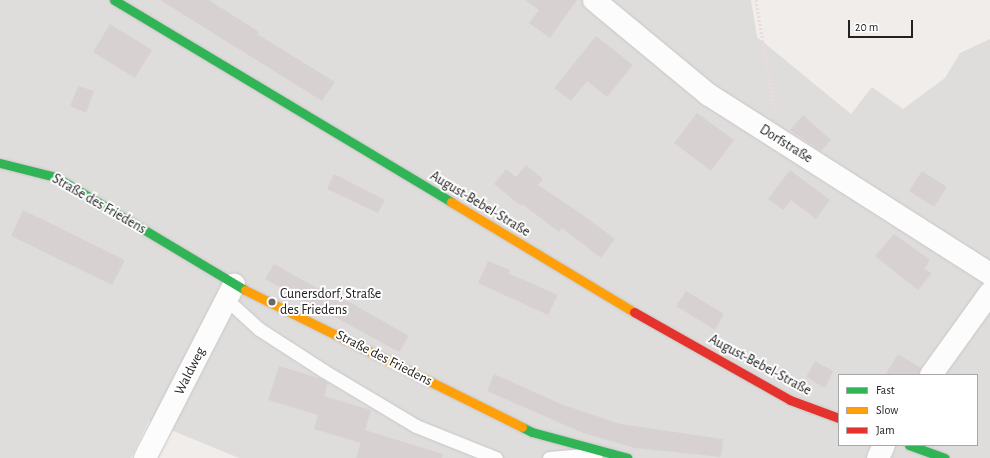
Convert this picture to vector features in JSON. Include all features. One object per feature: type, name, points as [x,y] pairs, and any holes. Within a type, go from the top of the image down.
[{"type":"main road","name":"August-Bebel-Straße","points":[[114,0],[675,336],[790,400],[838,418]]},
{"type":"main road","name":"Straße des Friedens","points":[[0,163],[56,177],[230,292],[532,432],[628,458]]},
{"type":"main road","points":[[912,446],[945,458]]},
{"type":"street","name":"Dorfstraße","points":[[594,0],[709,95],[990,274]]},
{"type":"street","name":"Waldweg","points":[[145,458],[230,292]]},
{"type":"street","points":[[932,374],[990,293]]},
{"type":"street","points":[[878,458],[884,446]]},
{"type":"lane","points":[[230,292],[259,329],[324,370],[416,426],[496,458]]},
{"type":"lane","points":[[549,458],[609,453]]},
{"type":"path","points":[[756,0],[780,140]]},
{"type":"shaded area","points":[[0,0],[751,0],[757,37],[851,114],[872,87],[903,109],[945,78],[960,53],[990,39],[990,458],[239,458],[149,421],[131,458],[0,458]]},
{"type":"building","points":[[160,0],[209,0],[259,32],[257,34],[335,82],[322,101]]},
{"type":"building","points":[[525,0],[577,0],[550,38],[529,23],[539,10]]},
{"type":"building","points":[[110,24],[152,50],[135,78],[93,52]]},
{"type":"building","points":[[596,36],[633,65],[607,97],[587,81],[571,101],[554,88]]},
{"type":"building","points":[[78,86],[94,91],[86,113],[70,106]]},
{"type":"building","points":[[697,113],[734,140],[711,171],[674,143]]},
{"type":"building","points":[[803,115],[831,140],[821,151],[790,130]]},
{"type":"building","points":[[526,165],[543,179],[538,185],[615,239],[601,258],[562,228],[559,232],[522,204],[521,206],[494,184],[506,169],[516,177]]},
{"type":"building","points":[[790,170],[830,200],[816,219],[791,200],[783,210],[768,199]]},
{"type":"building","points":[[922,171],[947,187],[934,207],[909,191]]},
{"type":"building","points":[[334,174],[385,200],[378,213],[327,189]]},
{"type":"building","points":[[23,210],[125,260],[112,285],[11,236]]},
{"type":"building","points":[[894,234],[930,260],[924,269],[932,273],[918,290],[875,256]]},
{"type":"building","points":[[488,261],[510,270],[508,273],[558,295],[548,315],[478,283]]},
{"type":"building","points":[[274,264],[328,294],[330,291],[409,336],[399,352],[265,279]]},
{"type":"building","points":[[686,291],[724,314],[715,330],[676,306]]},
{"type":"building","points":[[898,354],[921,368],[919,374],[886,374]]},
{"type":"building","points":[[815,361],[833,371],[825,388],[806,377]]},
{"type":"building","points":[[279,366],[322,379],[328,383],[324,396],[371,410],[365,430],[443,454],[442,458],[356,458],[361,443],[314,429],[318,415],[268,400]]},
{"type":"building","points":[[494,374],[561,404],[620,424],[723,439],[721,457],[635,448],[583,433],[487,391]]},
{"type":"traffic: fast","points":[[114,0],[451,202]]},
{"type":"traffic: fast","points":[[0,163],[56,177],[245,290]]},
{"type":"traffic: fast","points":[[522,427],[532,432],[628,458]]},
{"type":"traffic: fast","points":[[912,446],[945,458]]},
{"type":"traffic: slow","points":[[451,202],[634,312]]},
{"type":"traffic: slow","points":[[245,290],[522,427]]},
{"type":"traffic: jam","points":[[634,312],[790,400],[838,418]]},
{"type":"place","name":"Cunersdorf, Straße des Friedens","points":[[272,302]]}]
